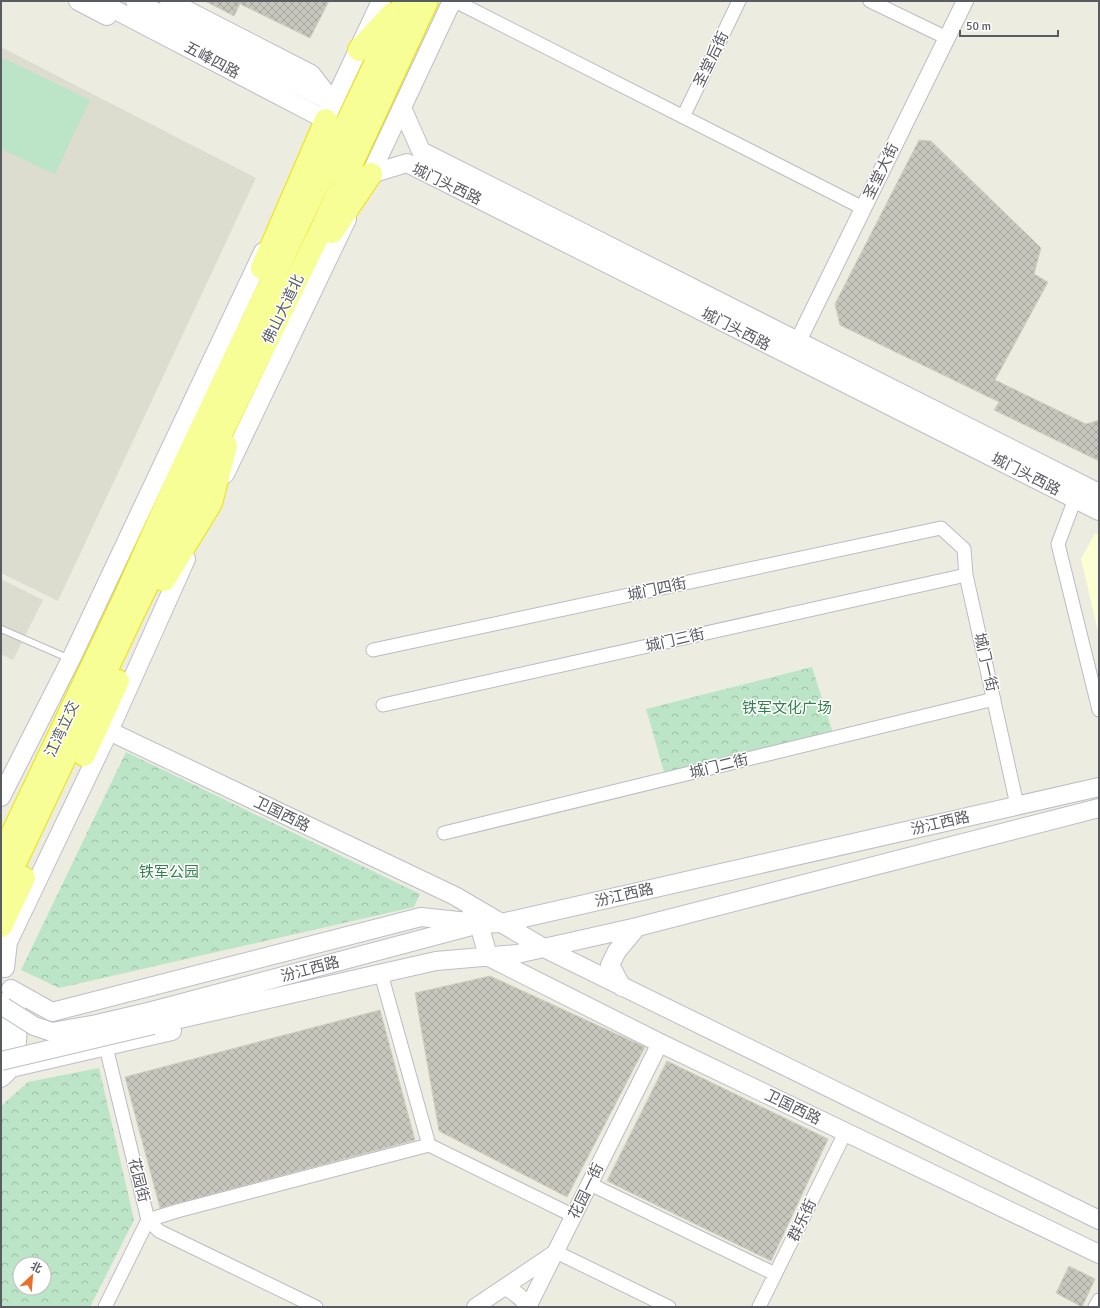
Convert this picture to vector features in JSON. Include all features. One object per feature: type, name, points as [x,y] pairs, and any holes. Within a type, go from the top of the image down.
[{"type":"highway","points":[[359,50],[404,1]]},
{"type":"highway","name":"佛山大道北","points":[[128,608],[191,451],[404,1]]},
{"type":"highway","name":"佛山大道北","points":[[128,608],[239,399],[356,156],[427,1]]},
{"type":"highway","points":[[1,825],[63,699],[256,282],[329,111]]},
{"type":"highway","points":[[289,296],[371,174]]},
{"type":"highway","points":[[4,932],[106,722],[163,583],[211,504],[239,399]]},
{"type":"highway","points":[[1,893],[128,608]]},
{"type":"highway","name":"江湾立交","points":[[1,857],[128,608]]},
{"type":"main road","points":[[78,1],[137,32],[168,38]]},
{"type":"main road","name":"五峰四路","points":[[98,1],[168,38],[329,111]]},
{"type":"main road","name":"五峰四路","points":[[134,1],[329,111]]},
{"type":"main road","points":[[169,1],[311,74],[329,111]]},
{"type":"main road","points":[[1,797],[71,660],[382,1]]},
{"type":"main road","points":[[211,504],[453,1]]},
{"type":"main road","name":"城门头西路","points":[[402,108],[421,151],[1099,493]]},
{"type":"main road","name":"城门头西路","points":[[371,174],[407,164],[1099,511]]},
{"type":"main road","name":"卫国西路","points":[[106,722],[455,896],[501,923]]},
{"type":"main road","name":"汾江西路","points":[[153,1018],[241,987],[479,924],[501,923],[1099,787]]},
{"type":"main road","name":"汾江西路","points":[[153,1018],[388,976],[436,961],[517,954],[637,927],[1099,808]]},
{"type":"main road","points":[[455,896],[479,924],[488,956]]},
{"type":"main road","points":[[6,1000],[52,1012],[421,917],[479,924]]},
{"type":"main road","points":[[501,923],[544,948],[622,987],[1099,1220]]},
{"type":"main road","points":[[622,987],[610,965],[617,951],[637,927]]},
{"type":"main road","points":[[4,932],[8,942],[3,967],[6,1000],[4,1065]]},
{"type":"main road","name":"卫国西路","points":[[488,956],[660,1043],[1099,1254]]},
{"type":"main road","points":[[261,959],[290,974]]},
{"type":"main road","points":[[241,987],[261,959]]},
{"type":"main road","points":[[4,1065],[106,1047],[388,976],[438,973],[473,966],[512,968]]},
{"type":"main road","points":[[6,1000],[34,1026],[52,1032],[97,1024],[153,1018]]},
{"type":"main road","points":[[4,1065],[153,1018]]},
{"type":"street","points":[[453,1],[863,208]]},
{"type":"street","name":"圣堂后街","points":[[683,116],[739,1]]},
{"type":"street","points":[[870,1],[947,38]]},
{"type":"street","name":"圣堂大街","points":[[798,341],[965,1]]},
{"type":"street","points":[[1075,499],[1058,544],[1099,710]]},
{"type":"street","name":"城门一街","points":[[941,528],[964,549],[966,575],[1017,805]]},
{"type":"street","name":"城门四街","points":[[373,650],[941,528]]},
{"type":"street","name":"城门三街","points":[[383,705],[966,575]]},
{"type":"street","name":"城门二街","points":[[444,832],[994,699]]},
{"type":"street","points":[[388,976],[429,1145]]},
{"type":"street","name":"花园一街","points":[[475,1307],[556,1252],[660,1043]]},
{"type":"street","name":"花园街","points":[[105,1307],[148,1220],[106,1047]]},
{"type":"street","name":"群乐街","points":[[759,1307],[845,1133]]},
{"type":"street","points":[[316,1307],[159,1231],[148,1220],[177,1211],[429,1145],[574,1216]]},
{"type":"street","points":[[590,1184],[775,1274]]},
{"type":"street","points":[[528,1307],[556,1252],[669,1307]]},
{"type":"street","points":[[505,1287],[524,1299],[528,1307]]},
{"type":"street","points":[[1095,1307],[1099,1300]]},
{"type":"lane","points":[[1,629],[71,660]]},
{"type":"shaded area","points":[[1,47],[256,178],[58,601],[1,573]]},
{"type":"shaded area","points":[[1095,533],[1099,535],[1099,636],[1081,559]]},
{"type":"shaded area","points":[[1,579],[43,600],[13,660],[1,654]]},
{"type":"green space","points":[[1,57],[90,100],[55,174],[1,149]]},
{"type":"green space","name":"铁军文化广场","points":[[812,667],[833,733],[664,772],[646,709]]},
{"type":"green space","name":"铁军公园","points":[[126,752],[420,894],[414,907],[59,988],[21,970]]},
{"type":"green space","points":[[99,1068],[134,1220],[90,1307],[1,1307],[1,1106],[28,1082]]},
{"type":"building","points":[[205,1],[329,1],[310,38],[240,4],[234,16]]},
{"type":"building","points":[[919,140],[931,141],[1041,248],[1034,274],[1048,282],[995,380],[1086,424],[1099,420],[1099,461],[994,410],[999,402],[840,325],[835,304]]},
{"type":"building","points":[[490,976],[645,1047],[567,1197],[439,1131],[415,993]]},
{"type":"building","points":[[380,1010],[415,1140],[160,1208],[125,1077]]},
{"type":"building","points":[[667,1061],[828,1139],[771,1261],[607,1181]]},
{"type":"building","points":[[1069,1266],[1095,1279],[1082,1307],[1056,1293]]}]
